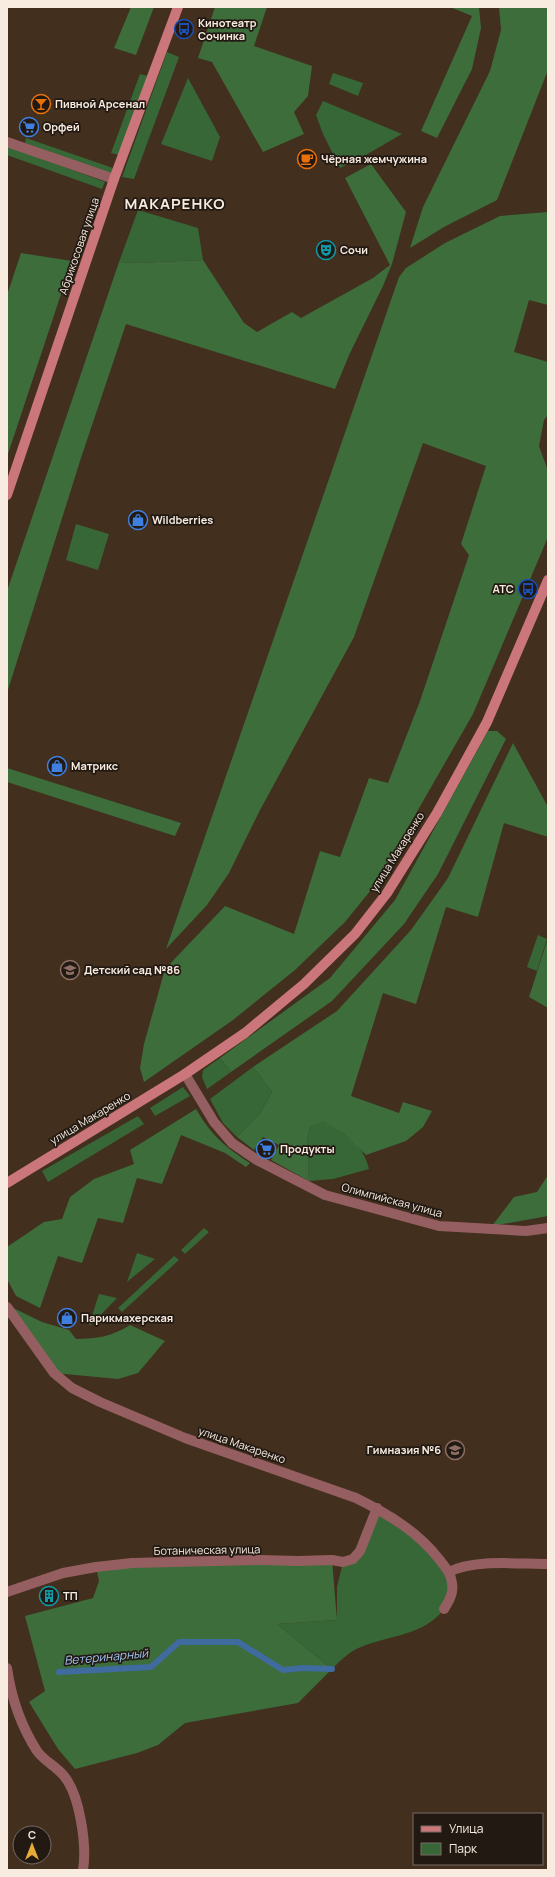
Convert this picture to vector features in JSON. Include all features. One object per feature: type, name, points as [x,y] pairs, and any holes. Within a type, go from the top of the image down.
[{"type":"street","name":"Абрикосовая улица","points":[[7,496],[114,179],[178,7]]},
{"type":"street","points":[[7,142],[114,179]]},
{"type":"street","name":"улица Макаренко","points":[[7,1183],[185,1074],[245,1034],[304,984],[355,934],[387,893],[437,813],[487,722],[548,580]]},
{"type":"street","name":"Олимпийская улица","points":[[185,1074],[214,1122],[232,1142],[257,1160],[325,1195],[439,1226],[526,1231],[548,1228]]},
{"type":"street","name":"улица Макаренко","points":[[7,1307],[54,1373],[72,1388],[100,1402],[185,1438],[356,1498],[377,1508],[407,1527],[449,1572]]},
{"type":"street","name":"Ботаническая улица","points":[[7,1592],[63,1573],[96,1567],[132,1564],[259,1560],[298,1562],[332,1560],[343,1562],[353,1559],[360,1551],[377,1508]]},
{"type":"street","points":[[444,1609],[451,1598],[453,1584],[449,1572],[456,1568],[477,1564],[548,1564]]},
{"type":"street","points":[[7,1668],[14,1702],[37,1751],[48,1763],[63,1775],[74,1793],[83,1838],[83,1870]]},
{"type":"green space","points":[[131,7],[154,7],[136,55],[114,48]]},
{"type":"green space","points":[[215,7],[267,7],[254,46],[312,66],[308,96],[294,112],[304,134],[263,152],[212,62],[198,58]]},
{"type":"green space","points":[[450,7],[479,7],[481,28],[472,69],[437,138],[421,131],[472,16]]},
{"type":"green space","points":[[499,7],[546,7],[548,12],[548,70],[497,200],[444,227],[410,248],[423,207],[490,71],[501,30]]},
{"type":"green space","points":[[167,52],[179,57],[134,179],[122,177]]},
{"type":"green space","points":[[333,73],[363,83],[358,96],[329,84]]},
{"type":"green space","points":[[140,74],[148,76],[119,155],[111,153]]},
{"type":"green space","points":[[188,78],[220,137],[212,161],[161,144]]},
{"type":"green space","points":[[323,101],[402,134],[340,168],[323,134],[316,115]]},
{"type":"green space","points":[[26,138],[113,168],[111,174],[25,143]]},
{"type":"green space","points":[[7,146],[105,182],[102,189],[7,155]]},
{"type":"green space","points":[[371,164],[406,212],[392,264],[383,286],[350,353],[335,389],[126,324],[81,458],[7,693],[7,591],[119,262],[137,263],[203,260],[244,323],[257,332],[292,312],[301,318],[373,278],[390,265],[345,178]]},
{"type":"green space","points":[[138,210],[198,228],[203,260],[137,263],[119,262]]},
{"type":"green space","points":[[548,212],[548,305],[529,300],[514,352],[548,362],[548,415],[544,420],[539,446],[548,471],[548,537],[473,714],[375,885],[345,922],[295,970],[233,1020],[144,1082],[140,1068],[144,1044],[165,969],[225,906],[294,934],[320,851],[340,857],[369,778],[388,783],[420,701],[469,555],[461,544],[486,466],[423,443],[354,637],[259,812],[229,873],[207,905],[166,949],[399,277],[406,268],[445,243],[500,216]]},
{"type":"green space","points":[[21,253],[72,261],[7,457],[7,295]]},
{"type":"green space","points":[[76,524],[109,534],[98,570],[66,560]]},
{"type":"green space","points":[[488,731],[497,731],[506,739],[438,874],[404,924],[332,1001],[231,1072],[220,1058],[330,978],[395,900]]},
{"type":"green space","points":[[513,743],[548,807],[548,837],[504,823],[478,917],[446,907],[416,1004],[383,993],[351,1096],[399,1113],[403,1102],[432,1111],[423,1127],[406,1141],[366,1155],[345,1134],[323,1121],[310,1127],[307,1139],[309,1181],[271,1160],[279,1145],[263,1137],[254,1150],[237,1137],[261,1112],[272,1092],[253,1067],[337,1011],[411,930],[448,878]]},
{"type":"green space","points":[[7,768],[181,823],[175,836],[7,782]]},
{"type":"green space","points":[[538,935],[547,939],[537,971],[527,967]]},
{"type":"green space","points":[[548,938],[548,1008],[529,997]]},
{"type":"green space","points":[[220,1058],[231,1072],[207,1089],[202,1077],[203,1070]]},
{"type":"green space","points":[[253,1067],[272,1092],[261,1112],[237,1137],[223,1123],[210,1099]]},
{"type":"green space","points":[[183,1087],[190,1096],[155,1116],[150,1108]]},
{"type":"green space","points":[[196,1109],[219,1140],[250,1163],[246,1167],[225,1153],[181,1135],[162,1184],[137,1178],[123,1223],[98,1218],[82,1263],[58,1256],[40,1308],[16,1296],[7,1279],[7,1247],[44,1222],[62,1219],[70,1197],[94,1179],[134,1164],[130,1150]]},
{"type":"green space","points":[[138,1116],[144,1124],[48,1182],[42,1171]]},
{"type":"green space","points":[[323,1120],[346,1134],[358,1145],[369,1169],[333,1179],[309,1181],[307,1139],[310,1127]]},
{"type":"green space","points":[[548,1175],[548,1216],[492,1226],[514,1197],[537,1192]]},
{"type":"green space","points":[[204,1228],[209,1232],[185,1254],[181,1250]]},
{"type":"green space","points":[[137,1253],[155,1259],[127,1282]]},
{"type":"green space","points":[[174,1256],[179,1260],[122,1312],[118,1308]]},
{"type":"green space","points":[[99,1294],[117,1298],[91,1325],[89,1325]]},
{"type":"green space","points":[[7,1305],[42,1322],[69,1330],[76,1339],[104,1336],[117,1332],[130,1325],[165,1341],[138,1373],[118,1379],[54,1373]]},
{"type":"green space","points":[[377,1508],[422,1540],[453,1584],[445,1607],[426,1625],[405,1634],[371,1643],[357,1649],[345,1656],[332,1669],[277,1624],[337,1620],[337,1587],[343,1562],[353,1559]]},
{"type":"green space","points":[[332,1560],[337,1620],[277,1624],[332,1669],[298,1703],[185,1723],[158,1745],[137,1753],[75,1769],[58,1749],[29,1702],[45,1691],[25,1616],[93,1598],[99,1581],[96,1567]]},
{"type":"waterway","name":"Ветеринарный","points":[[59,1672],[151,1667],[179,1642],[238,1642],[283,1670],[303,1668],[332,1669]]},
{"type":"place","name":"Кинотеатр Сочинка","points":[[184,29]]},
{"type":"place","name":"Пивной Арсенал","points":[[41,104]]},
{"type":"place","name":"Орфей","points":[[29,127]]},
{"type":"place","name":"Чёрная жемчужина","points":[[307,159]]},
{"type":"place","name":"Сочи","points":[[326,250]]},
{"type":"place","name":"Wildberries","points":[[138,520]]},
{"type":"place","name":"АТС","points":[[528,589]]},
{"type":"place","name":"Матрикс","points":[[57,766]]},
{"type":"place","name":"Детский сад №86","points":[[70,970]]},
{"type":"place","name":"Продукты","points":[[266,1149]]},
{"type":"place","name":"Парикмахерская","points":[[67,1318]]},
{"type":"place","name":"Гимназия №6","points":[[455,1450]]},
{"type":"place","name":"ТП","points":[[49,1596]]},
{"type":"district","name":"МАКАРЕНКО","points":[[175,204]]}]
